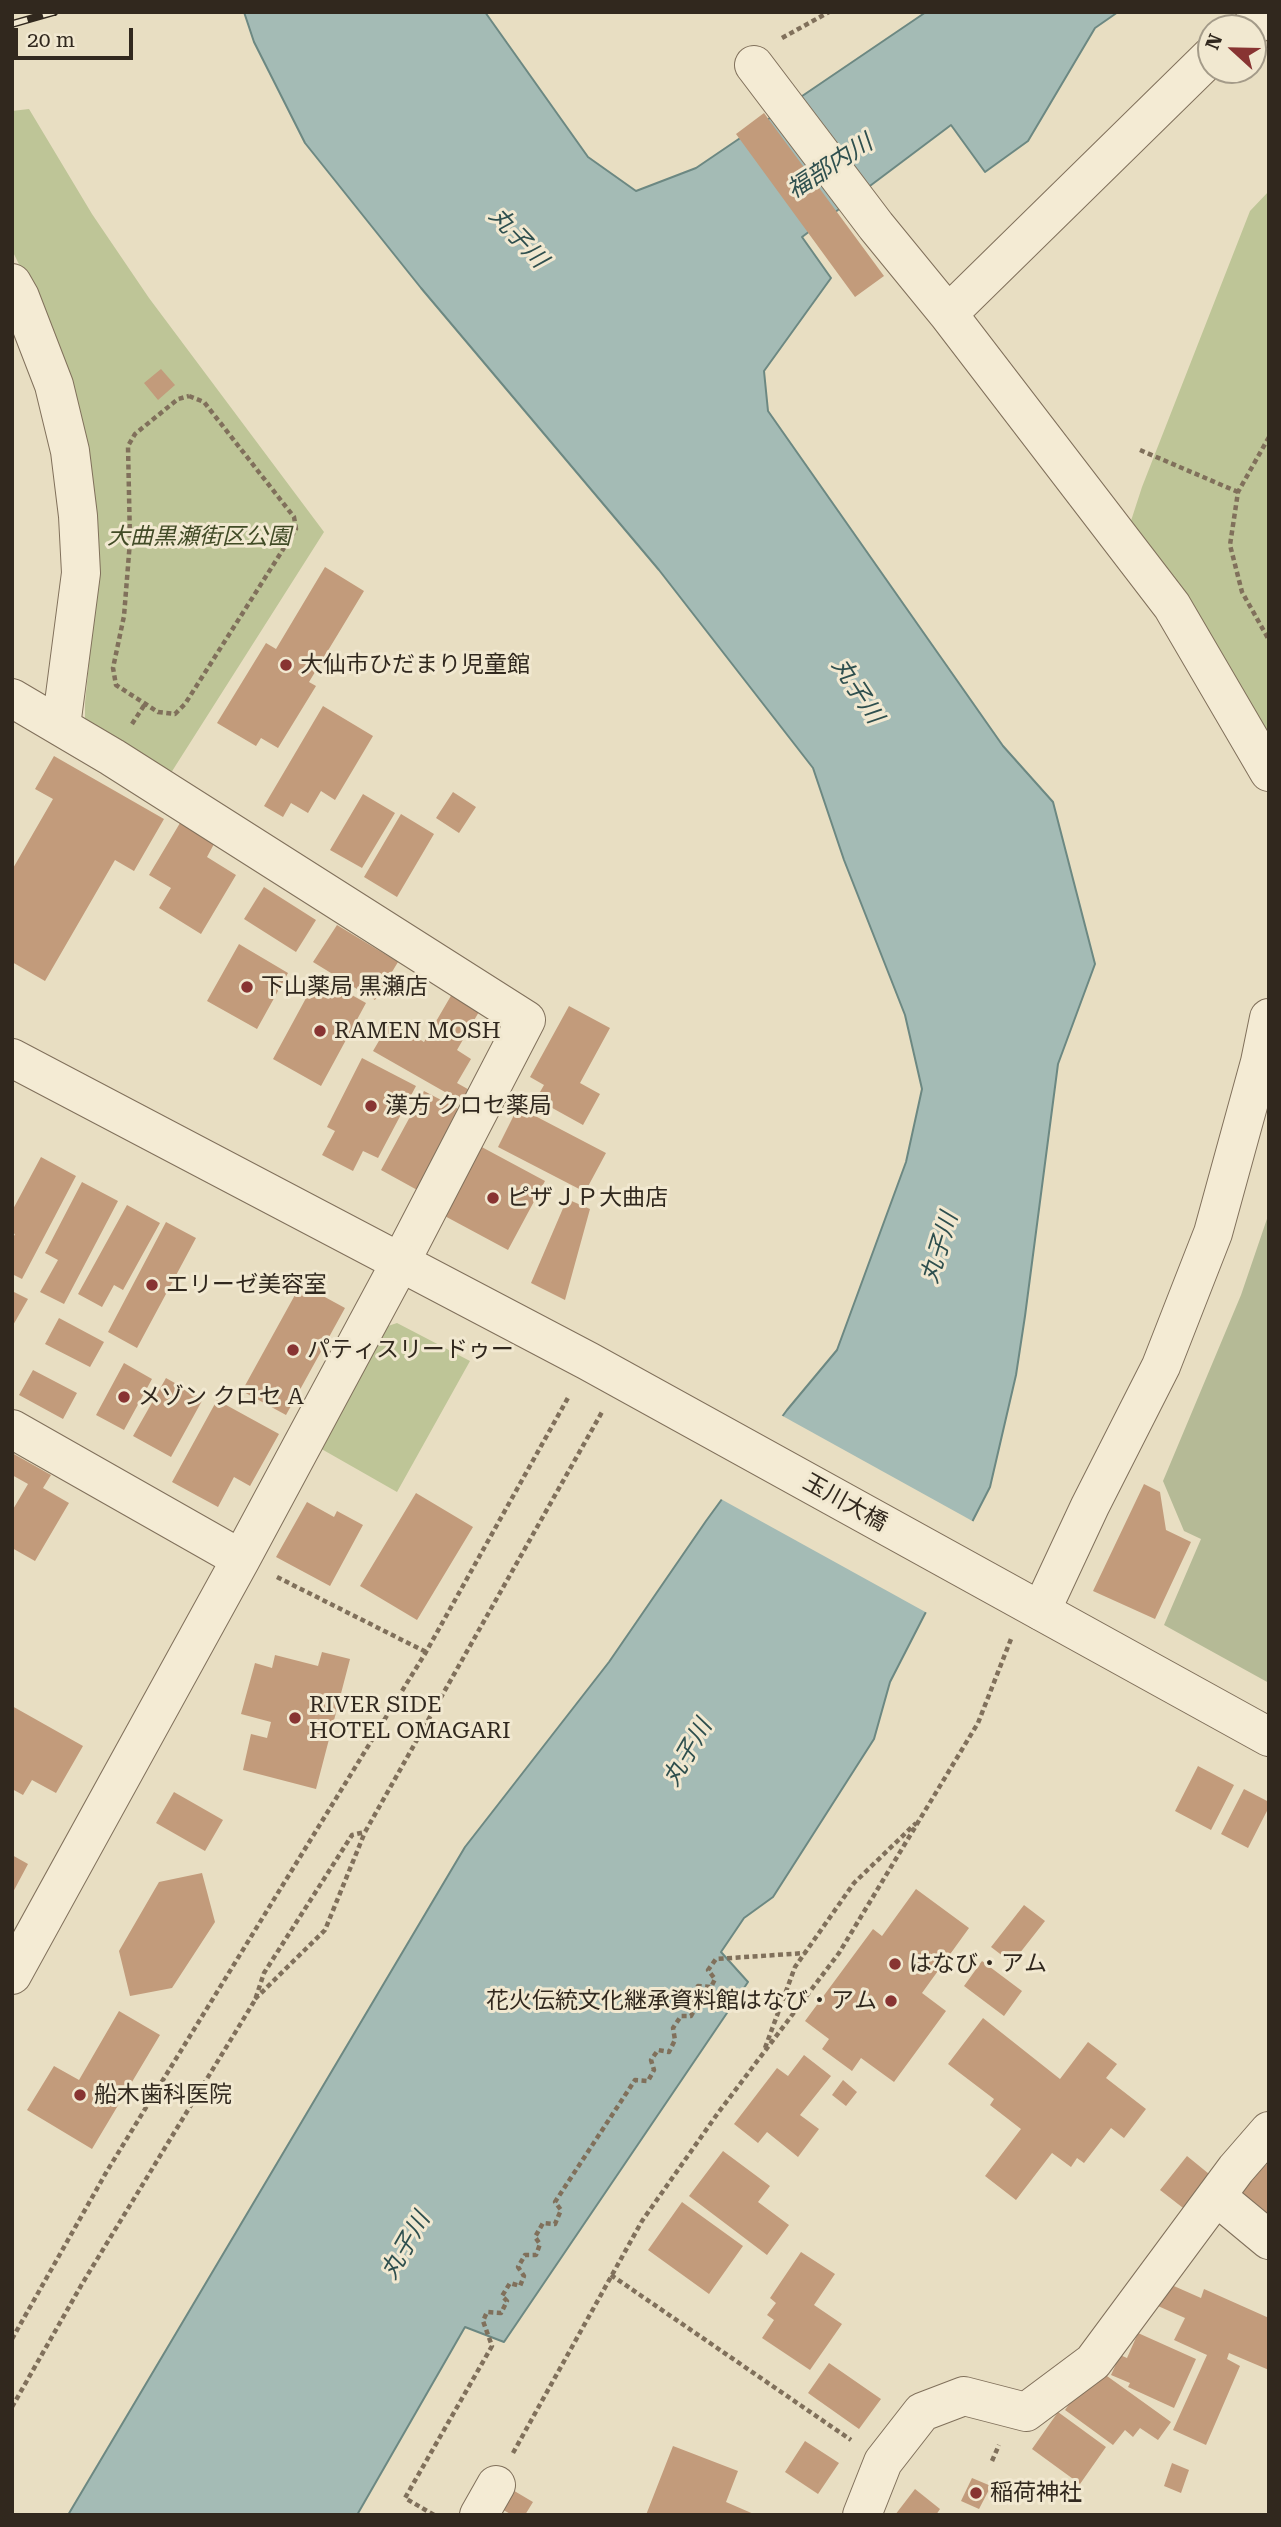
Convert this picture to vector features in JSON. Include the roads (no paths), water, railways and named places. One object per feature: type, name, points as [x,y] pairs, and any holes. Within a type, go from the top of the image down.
[{"type":"street","points":[[754,65],[1172,606],[1269,772]]},
{"type":"street","points":[[948,314],[1197,70]]},
{"type":"street","points":[[12,283],[54,385],[69,452],[78,516],[81,573],[61,726]]},
{"type":"street","points":[[12,698],[61,726],[526,1020],[400,1263],[241,1559],[12,1975]]},
{"type":"street","points":[[1033,1606],[1090,1506],[1161,1366],[1213,1233],[1260,1062],[1269,1018]]},
{"type":"street","name":"玉川大橋","points":[[12,1058],[619,1378],[1269,1737]]},
{"type":"street","points":[[12,1429],[241,1559]]},
{"type":"street","points":[[862,2515],[883,2462],[922,2412],[964,2396],[1026,2412],[1093,2362],[1216,2196],[1269,2131]]},
{"type":"street","points":[[1216,2196],[1269,2240]]},
{"type":"water","points":[[244,12],[485,12],[588,157],[636,191],[696,168],[926,12],[1118,12],[1095,28],[1028,141],[985,172],[951,125],[802,237],[831,278],[764,371],[768,411],[1003,746],[1053,802],[1095,964],[1058,1064],[1016,1375],[990,1487],[890,1682],[874,1739],[773,1897],[744,1918],[721,1952],[748,1982],[504,2342],[465,2327],[357,2515],[68,2515],[465,1847],[609,1662],[706,1521],[787,1410],[837,1350],[906,1162],[922,1089],[905,1015],[844,860],[813,768],[659,570],[421,288],[305,143],[254,42]]},
{"type":"railway","points":[[12,24],[54,12]]},
{"type":"place","name":"大仙市ひだまり児童館","points":[[286,665]]},
{"type":"place","name":"下山薬局 黒瀬店","points":[[247,987]]},
{"type":"place","name":"RAMEN MOSH","points":[[320,1031]]},
{"type":"place","name":"漢方 クロセ薬局","points":[[371,1106]]},
{"type":"place","name":"ピザＪＰ大曲店","points":[[493,1198]]},
{"type":"place","name":"エリーゼ美容室","points":[[152,1285]]},
{"type":"place","name":"パティスリードゥー","points":[[293,1350]]},
{"type":"place","name":"メゾン クロセ A","points":[[124,1397]]},
{"type":"place","name":"RIVER SIDE HOTEL OMAGARI","points":[[295,1718]]},
{"type":"place","name":"はなび・アム","points":[[895,1964]]},
{"type":"place","name":"花火伝統文化継承資料館はなび・アム","points":[[891,2001]]},
{"type":"place","name":"船木歯科医院","points":[[80,2095]]},
{"type":"place","name":"稲荷神社","points":[[976,2493]]},
{"type":"water label","name":"福部内川","points":[[830,167]]},
{"type":"water label","name":"丸子川","points":[[518,238]]},
{"type":"water label","name":"丸子川","points":[[857,691]]},
{"type":"water label","name":"丸子川","points":[[940,1248]]},
{"type":"water label","name":"丸子川","points":[[688,1753]]},
{"type":"water label","name":"丸子川","points":[[406,2246]]},
{"type":"park label","name":"大曲黒瀬街区公園","points":[[199,537]]}]
